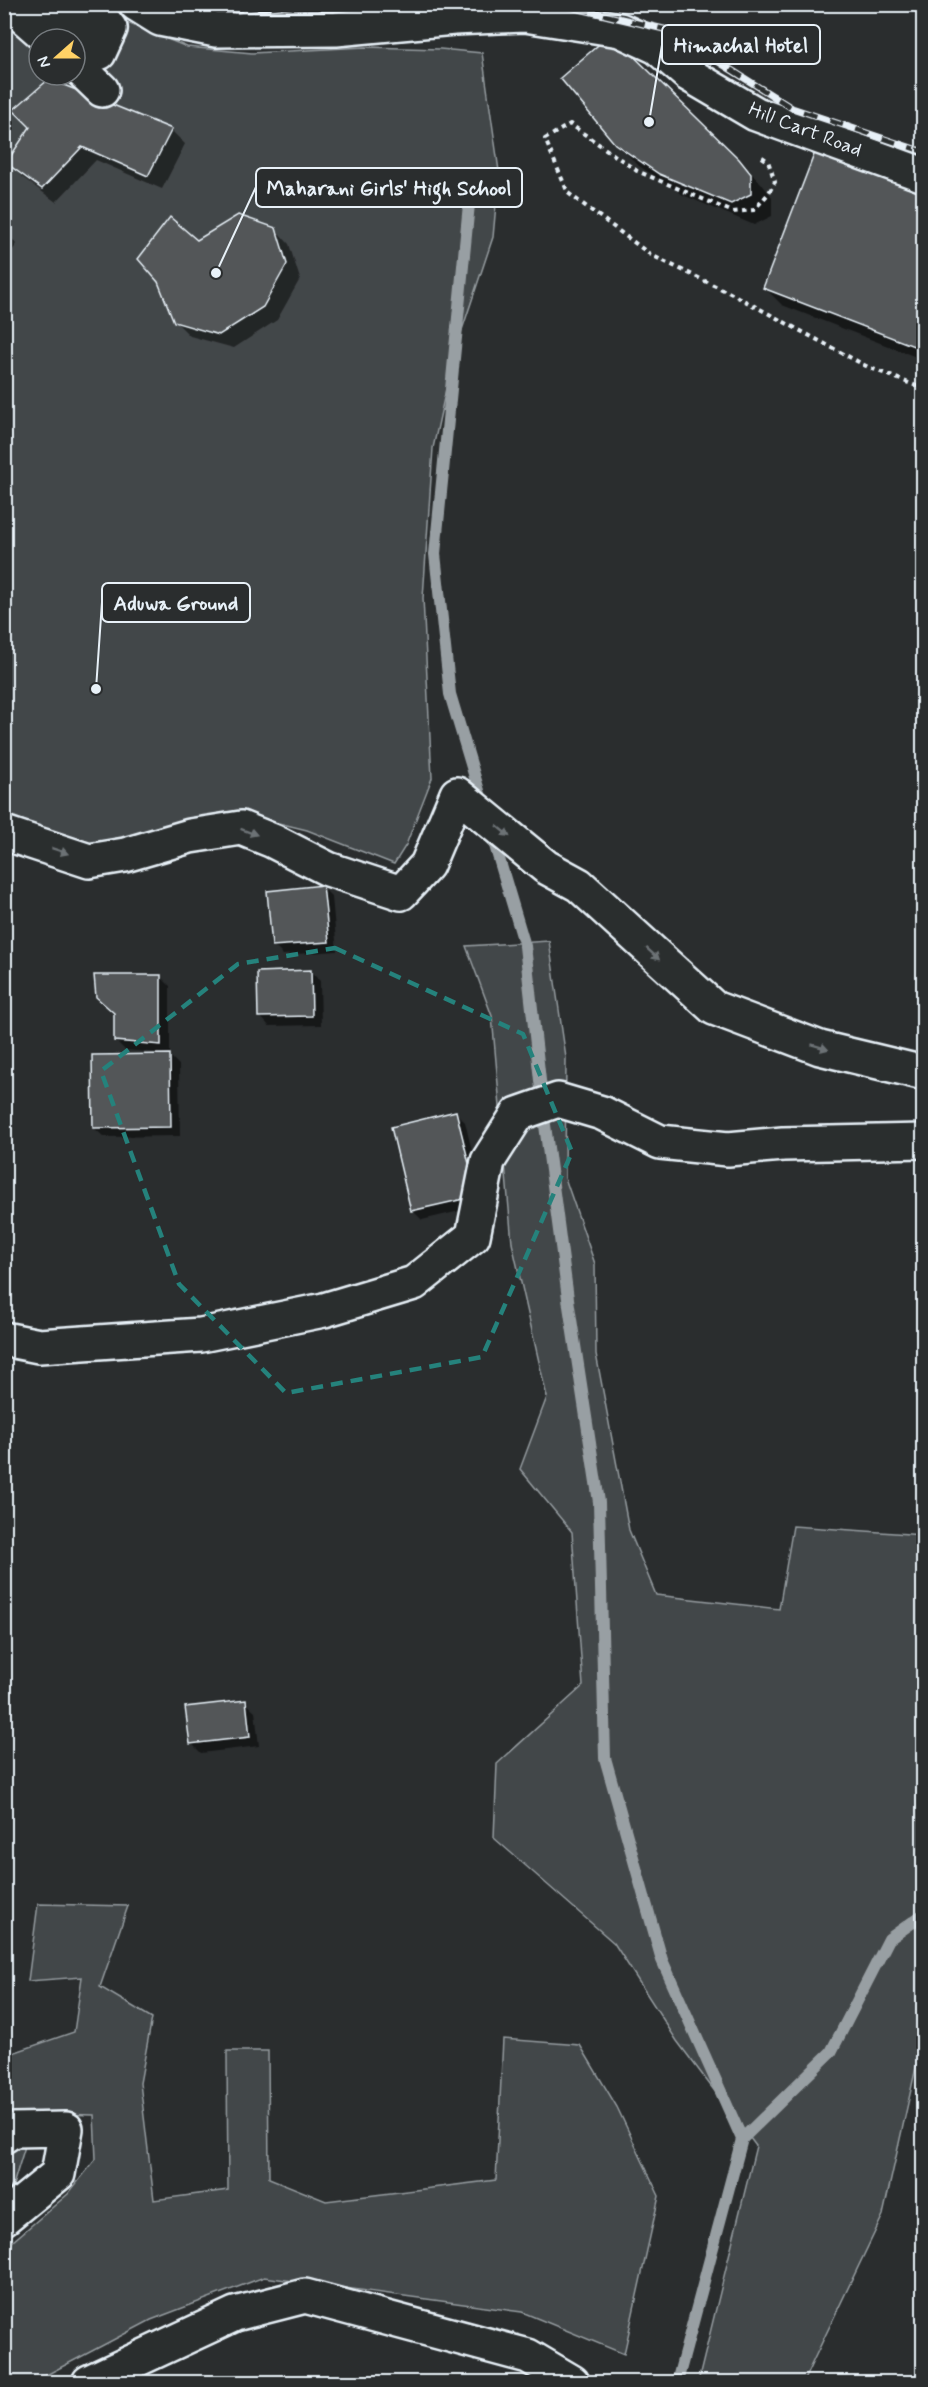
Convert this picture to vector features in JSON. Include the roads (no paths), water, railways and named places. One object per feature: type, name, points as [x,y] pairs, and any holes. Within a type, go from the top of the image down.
[{"type":"main road","points":[[9,4],[35,27]]},
{"type":"main road","points":[[54,4],[81,39],[99,53],[110,29],[91,4]]},
{"type":"main road","name":"Hill Cart Road","points":[[136,4],[160,19],[216,30],[336,29],[454,18],[525,15],[620,30],[657,47],[687,74],[756,114],[924,175]]},
{"type":"main road","points":[[87,76],[102,90]]},
{"type":"main road","points":[[4,833],[89,861],[125,855],[190,836],[241,828],[273,841],[328,869],[402,893],[427,866],[458,794],[546,867],[579,885],[714,1008],[820,1048],[924,1073]]},
{"type":"main road","points":[[4,1338],[39,1346],[201,1335],[324,1310],[414,1283],[473,1236],[488,1161],[518,1114],[558,1100],[602,1113],[660,1142],[728,1149],[783,1144],[924,1141]]},
{"type":"main road","points":[[4,2136],[13,2130],[66,2129],[58,2175],[4,2218]]},
{"type":"main road","points":[[89,2382],[235,2314],[305,2296],[528,2356],[572,2382]]},
{"type":"waterway","points":[[469,204],[435,554],[450,694],[483,804]]},
{"type":"waterway","points":[[491,832],[525,946],[545,1125],[569,1306],[599,1502],[605,1758],[662,1960],[742,2139],[677,2382]]},
{"type":"waterway","points":[[742,2139],[831,2052],[889,1939],[924,1914]]},
{"type":"railway","points":[[216,4],[235,10],[309,4]]},
{"type":"railway","points":[[549,4],[668,30],[792,108],[924,152]]},
{"type":"place","name":"Himachal Hotel","points":[[649,122]]},
{"type":"place","name":"Maharani Girls' High School","points":[[216,273]]},
{"type":"place","name":"Aduwa Ground","points":[[96,689]]}]
